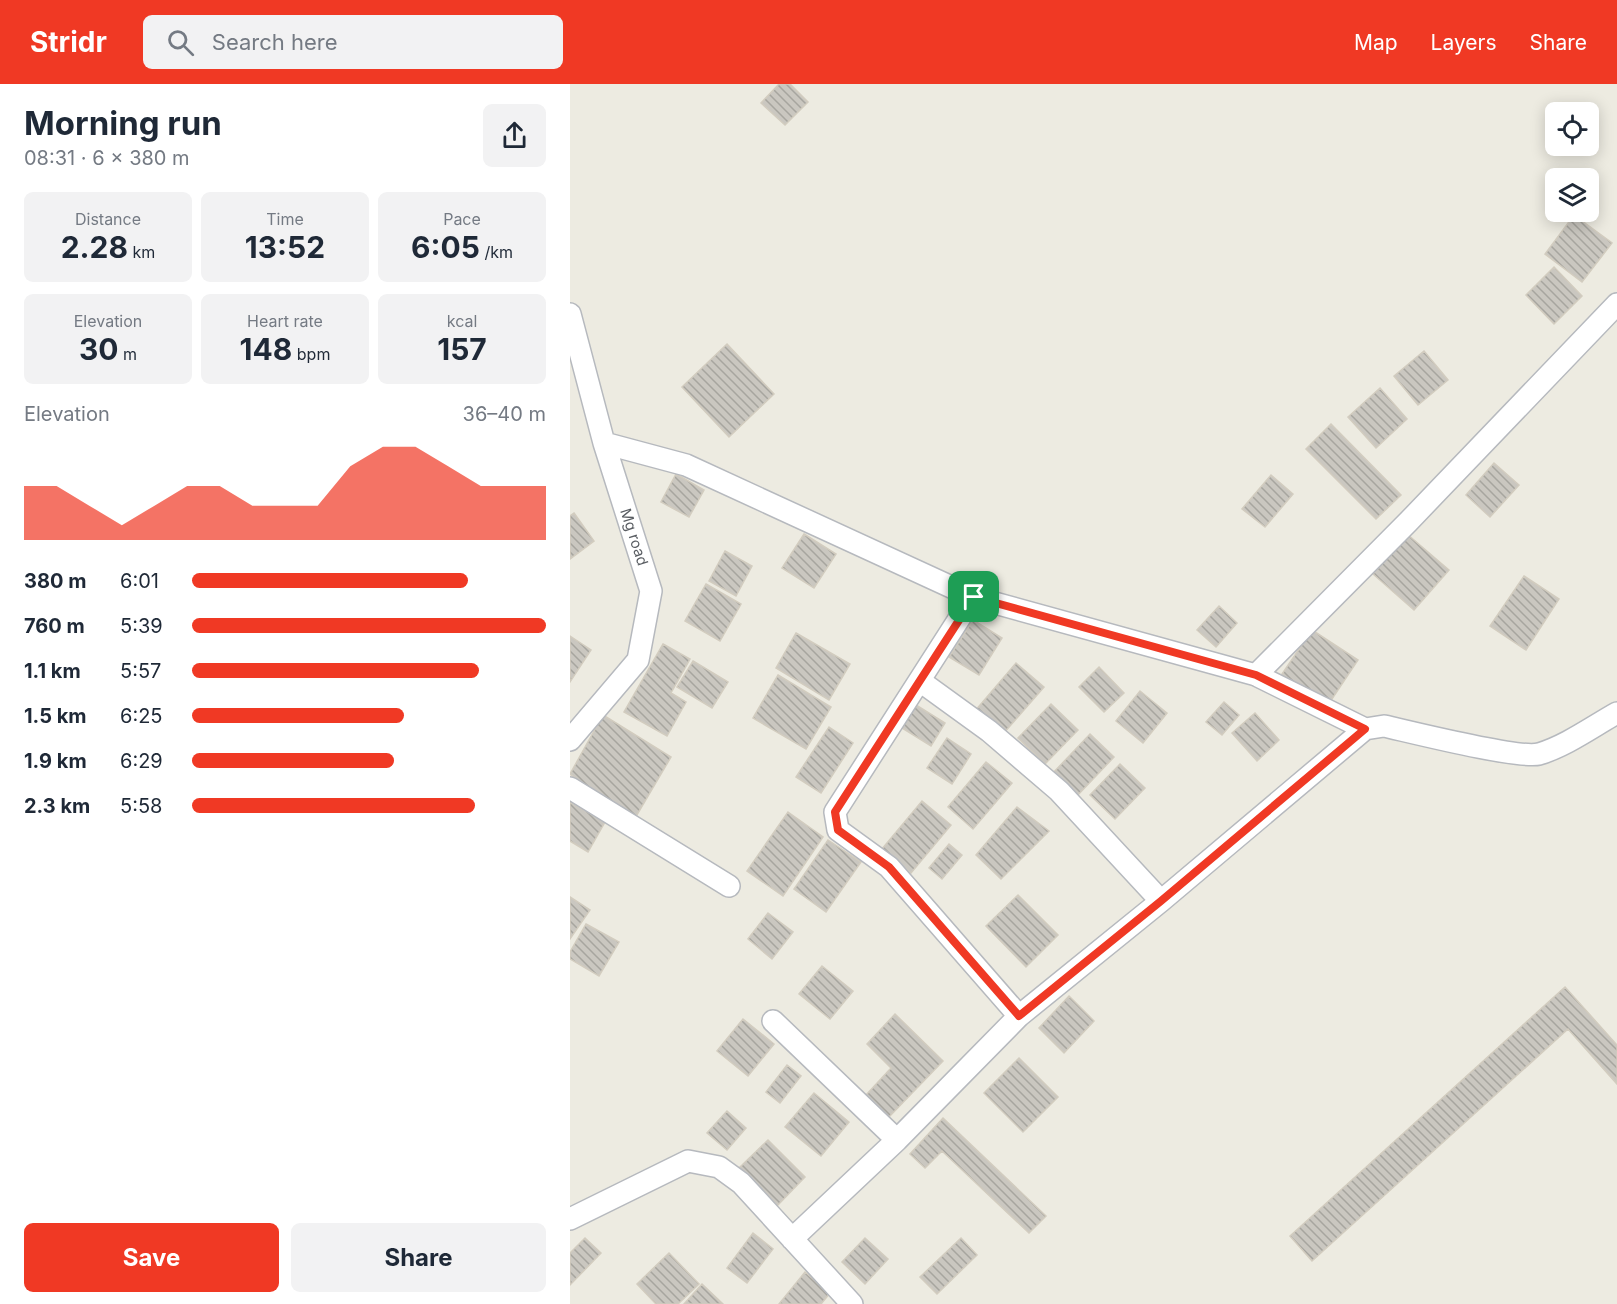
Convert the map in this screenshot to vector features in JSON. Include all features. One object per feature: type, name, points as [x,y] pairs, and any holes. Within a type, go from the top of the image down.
[{"type":"street","points":[[1256,675],[1408,522],[1617,304]]},
{"type":"street","name":"Mg road","points":[[570,314],[604,443],[651,591],[638,660],[570,740]]},
{"type":"street","points":[[604,443],[686,465],[974,597],[1256,675],[1365,729]]},
{"type":"street","points":[[974,597],[835,812],[838,830],[889,867],[1019,1016]]},
{"type":"street","points":[[920,681],[989,731],[1059,791],[1161,901]]},
{"type":"street","points":[[792,1239],[897,1140],[1019,1016],[1161,901],[1365,729],[1384,726],[1502,750],[1537,754],[1565,742],[1617,713]]},
{"type":"street","points":[[570,788],[729,886]]},
{"type":"street","points":[[773,1021],[897,1140]]},
{"type":"street","points":[[570,1219],[688,1161],[719,1167],[741,1183],[852,1304]]},
{"type":"building","points":[[779,84],[790,84],[808,102],[785,125],[761,103]]},
{"type":"building","points":[[1569,222],[1584,222],[1612,243],[1582,282],[1545,254]]},
{"type":"building","points":[[1554,267],[1582,296],[1554,324],[1526,295]]},
{"type":"building","points":[[727,344],[774,394],[729,437],[682,387]]},
{"type":"building","points":[[1424,351],[1448,380],[1418,405],[1394,376]]},
{"type":"building","points":[[1380,388],[1407,419],[1376,448],[1348,417]]},
{"type":"building","points":[[1331,424],[1401,495],[1376,519],[1306,449]]},
{"type":"building","points":[[1494,463],[1519,485],[1490,517],[1466,495]]},
{"type":"building","points":[[676,474],[704,490],[689,517],[661,502]]},
{"type":"building","points":[[1271,475],[1293,494],[1265,527],[1242,509]]},
{"type":"building","points":[[574,513],[594,541],[570,559],[570,516]]},
{"type":"building","points":[[804,534],[836,554],[814,588],[782,568]]},
{"type":"building","points":[[1407,534],[1449,570],[1414,610],[1373,574]]},
{"type":"building","points":[[725,551],[752,566],[736,596],[709,581]]},
{"type":"building","points":[[1524,576],[1559,599],[1526,650],[1490,626]]},
{"type":"building","points":[[706,584],[741,604],[720,641],[685,621]]},
{"type":"building","points":[[1219,606],[1237,623],[1216,647],[1197,630]]},
{"type":"building","points":[[973,620],[1002,638],[979,675],[949,657]]},
{"type":"building","points":[[1312,630],[1358,660],[1328,705],[1282,674]]},
{"type":"building","points":[[796,633],[850,664],[829,700],[776,668]]},
{"type":"building","points":[[570,636],[591,650],[570,682]]},
{"type":"building","points":[[663,644],[690,659],[671,693],[686,702],[667,736],[624,712]]},
{"type":"building","points":[[693,661],[728,682],[712,708],[677,687]]},
{"type":"building","points":[[1016,663],[1044,687],[1003,734],[975,711]]},
{"type":"building","points":[[1099,667],[1124,693],[1104,712],[1079,687]]},
{"type":"building","points":[[778,675],[831,707],[806,749],[753,718]]},
{"type":"building","points":[[1140,691],[1167,713],[1143,743],[1116,721]]},
{"type":"building","points":[[1224,702],[1239,715],[1222,735],[1206,722]]},
{"type":"building","points":[[1051,704],[1078,730],[1045,764],[1018,738]]},
{"type":"building","points":[[916,705],[945,723],[931,746],[902,728]]},
{"type":"building","points":[[1255,713],[1279,740],[1257,761],[1232,733]]},
{"type":"building","points":[[603,715],[671,757],[634,820],[570,774]]},
{"type":"building","points":[[829,727],[853,743],[821,793],[796,777]]},
{"type":"building","points":[[1090,734],[1114,757],[1076,797],[1052,774]]},
{"type":"building","points":[[947,738],[971,754],[952,784],[927,768]]},
{"type":"building","points":[[986,762],[1012,783],[973,829],[948,807]]},
{"type":"building","points":[[1120,764],[1145,788],[1115,819],[1090,795]]},
{"type":"building","points":[[922,801],[951,825],[911,873],[882,849]]},
{"type":"building","points":[[570,802],[605,822],[588,852],[570,841]]},
{"type":"building","points":[[1017,807],[1049,831],[1001,879],[976,855]]},
{"type":"building","points":[[788,812],[823,837],[783,896],[747,871]]},
{"type":"building","points":[[828,840],[861,862],[826,912],[794,889]]},
{"type":"building","points":[[949,844],[962,855],[942,879],[929,868]]},
{"type":"building","points":[[1018,895],[1058,935],[1026,967],[986,926]]},
{"type":"building","points":[[570,897],[590,910],[570,939]]},
{"type":"building","points":[[768,913],[793,932],[772,959],[748,939]]},
{"type":"building","points":[[586,924],[619,942],[599,976],[570,959],[570,952]]},
{"type":"building","points":[[822,966],[853,991],[830,1019],[799,994]]},
{"type":"building","points":[[1565,987],[1617,1045],[1617,1084],[1568,1029],[1312,1261],[1290,1236]]},
{"type":"building","points":[[1069,996],[1094,1021],[1064,1053],[1039,1028]]},
{"type":"building","points":[[895,1014],[943,1061],[889,1117],[866,1095],[891,1068],[867,1044]]},
{"type":"building","points":[[743,1019],[774,1044],[748,1076],[717,1051]]},
{"type":"building","points":[[1019,1058],[1058,1097],[1023,1132],[984,1093]]},
{"type":"building","points":[[787,1065],[801,1076],[780,1103],[766,1092]]},
{"type":"building","points":[[814,1093],[849,1122],[821,1156],[785,1127]]},
{"type":"building","points":[[727,1111],[746,1128],[727,1150],[707,1133]]},
{"type":"building","points":[[943,1118],[1046,1216],[1029,1233],[942,1151],[925,1168],[910,1154]]},
{"type":"building","points":[[768,1140],[805,1177],[777,1206],[739,1168]]},
{"type":"building","points":[[753,1233],[773,1249],[747,1283],[727,1268]]},
{"type":"building","points":[[585,1238],[601,1253],[570,1285],[570,1253]]},
{"type":"building","points":[[865,1238],[888,1259],[865,1284],[842,1262]]},
{"type":"building","points":[[961,1238],[977,1255],[937,1294],[920,1277]]},
{"type":"building","points":[[669,1253],[699,1284],[678,1304],[656,1304],[637,1284]]},
{"type":"building","points":[[805,1272],[830,1293],[821,1304],[779,1304]]},
{"type":"building","points":[[702,1284],[723,1304],[684,1304]]},
{"type":"route","points":[[974,597],[1256,675],[1365,729],[1161,901],[1019,1016],[889,867],[838,830],[835,812],[974,597]]}]
